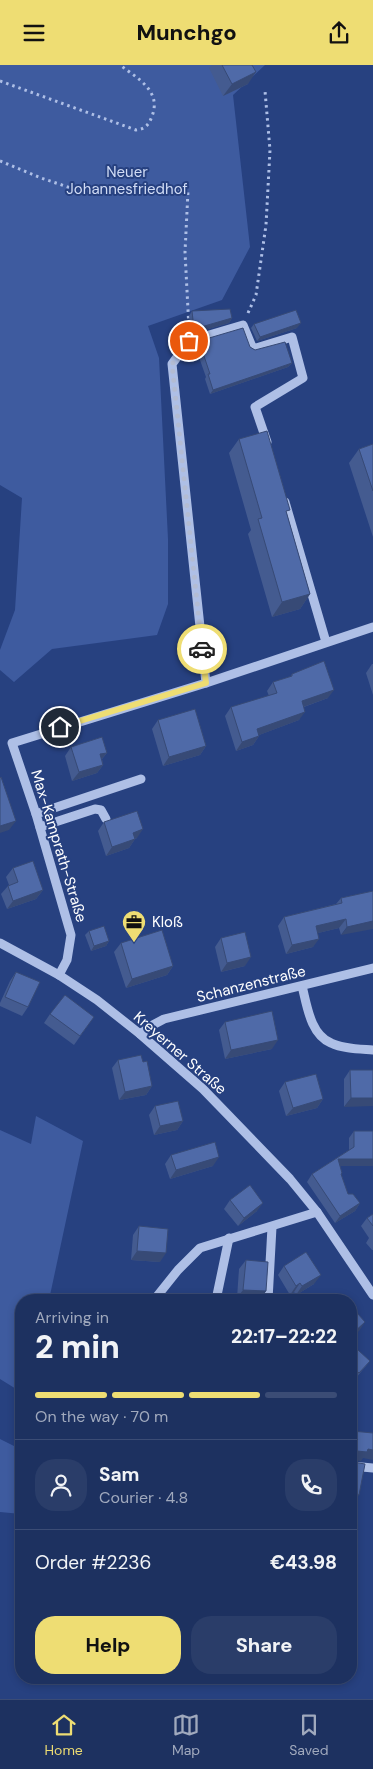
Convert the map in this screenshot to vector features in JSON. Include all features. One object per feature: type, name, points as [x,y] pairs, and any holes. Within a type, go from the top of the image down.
[{"type":"street","points":[[206,683],[172,364],[189,341],[243,325],[253,349],[292,337],[303,378],[255,407],[270,452]]},
{"type":"street","points":[[281,490],[326,641]]},
{"type":"street","name":"Max-Kamprath-Straße","points":[[59,975],[67,960],[72,935],[36,814],[12,743],[206,683],[326,641],[373,627]]},
{"type":"street","points":[[36,814],[141,779]]},
{"type":"street","points":[[40,827],[95,809],[101,810],[106,819]]},
{"type":"street","name":"Kreyerner Straße","points":[[0,943],[59,975],[97,1001],[140,1034],[203,1089],[290,1179],[317,1212],[373,1295]]},
{"type":"street","name":"Schanzenstraße","points":[[140,1034],[164,1019],[373,968]]},
{"type":"street","points":[[302,985],[315,1029],[324,1039],[331,1043],[373,1050]]},
{"type":"street","points":[[159,1294],[200,1247],[317,1212]]},
{"type":"street","points":[[268,1294],[272,1227]]},
{"type":"street","points":[[217,1294],[229,1237]]},
{"type":"street","points":[[357,1467],[373,1468]]},
{"type":"path","points":[[0,81],[136,130],[144,129],[150,123],[154,111],[154,96],[146,84],[120,65]]},
{"type":"path","points":[[243,325],[256,295],[266,225],[270,149],[265,91]]},
{"type":"path","points":[[0,161],[41,178],[80,191],[188,191],[185,252],[189,341]]},
{"type":"green space","name":"Neuer Johannesfriedhof","points":[[0,65],[265,65],[233,95],[250,247],[222,300],[148,326],[159,358],[168,539],[168,604],[157,635],[52,649],[14,682],[0,670],[0,650],[15,610],[22,498],[0,485]]},
{"type":"green space","points":[[36,1116],[83,1141],[50,1294],[15,1294],[15,1388],[0,1379],[0,1130],[31,1144]]},
{"type":"green space","points":[[0,1439],[15,1446],[15,1513],[0,1512]]},
{"type":"building","points":[[222,65],[252,65],[256,72],[232,84]]},
{"type":"building","points":[[230,309],[232,318],[194,329],[192,311]]},
{"type":"building","points":[[296,310],[301,323],[260,337],[254,324]]},
{"type":"building","points":[[243,328],[250,347],[255,350],[285,342],[292,363],[213,390],[208,374],[210,374],[199,341]]},
{"type":"building","points":[[267,431],[290,510],[286,511],[310,594],[282,602],[258,519],[262,518],[239,439]]},
{"type":"building","points":[[373,444],[373,491],[359,449]]},
{"type":"building","points":[[324,661],[334,690],[302,701],[305,712],[257,729],[259,736],[242,742],[231,707],[277,693],[273,682],[292,676],[292,674]]},
{"type":"building","points":[[195,709],[206,746],[169,757],[158,720]]},
{"type":"building","points":[[102,737],[107,753],[100,754],[103,765],[79,772],[71,747]]},
{"type":"building","points":[[0,778],[16,821],[0,826]]},
{"type":"building","points":[[137,811],[143,829],[133,833],[135,839],[112,847],[104,822]]},
{"type":"building","points":[[33,861],[43,890],[13,901],[8,886],[18,882],[13,868]]},
{"type":"building","points":[[373,891],[373,921],[347,927],[346,919],[316,926],[319,939],[292,945],[284,917],[342,903],[341,898]]},
{"type":"building","points":[[104,926],[109,941],[94,946],[89,931]]},
{"type":"building","points":[[162,930],[173,966],[132,979],[121,943]]},
{"type":"building","points":[[245,932],[251,957],[227,963],[221,938]]},
{"type":"building","points":[[16,972],[40,982],[28,1007],[5,997]]},
{"type":"building","points":[[65,995],[94,1017],[80,1036],[50,1014]]},
{"type":"building","points":[[272,1011],[278,1040],[231,1050],[225,1022]]},
{"type":"building","points":[[141,1055],[143,1062],[147,1061],[152,1086],[125,1092],[118,1060]]},
{"type":"building","points":[[350,1070],[373,1070],[373,1098],[351,1098]]},
{"type":"building","points":[[316,1074],[323,1099],[293,1108],[285,1082]]},
{"type":"building","points":[[178,1101],[183,1121],[160,1126],[155,1106]]},
{"type":"building","points":[[354,1131],[373,1131],[373,1159],[338,1159],[348,1194],[353,1194],[360,1203],[340,1216],[312,1174],[354,1147]]},
{"type":"building","points":[[215,1142],[219,1157],[176,1170],[171,1155]]},
{"type":"building","points":[[250,1185],[263,1203],[244,1218],[230,1200]]},
{"type":"building","points":[[373,1214],[373,1226],[367,1218]]},
{"type":"building","points":[[139,1226],[168,1229],[166,1253],[137,1251]]},
{"type":"building","points":[[306,1252],[321,1275],[302,1286],[300,1283],[296,1286],[284,1266]]},
{"type":"building","points":[[246,1260],[268,1262],[266,1291],[243,1290]]},
{"type":"building","points":[[357,1313],[365,1322],[357,1329]]},
{"type":"building","points":[[358,1350],[370,1361],[359,1373],[357,1371]]},
{"type":"building","points":[[357,1431],[373,1433],[373,1450],[368,1449],[367,1452],[357,1451]]},
{"type":"building","points":[[357,1463],[365,1464],[359,1495],[357,1494]]},
{"type":"way so far","points":[[189,341],[172,364],[202,649]]},
{"type":"place","name":"Kloß","points":[[134,943]]},
{"type":"route","points":[[60,727],[206,683],[202,649]]}]
